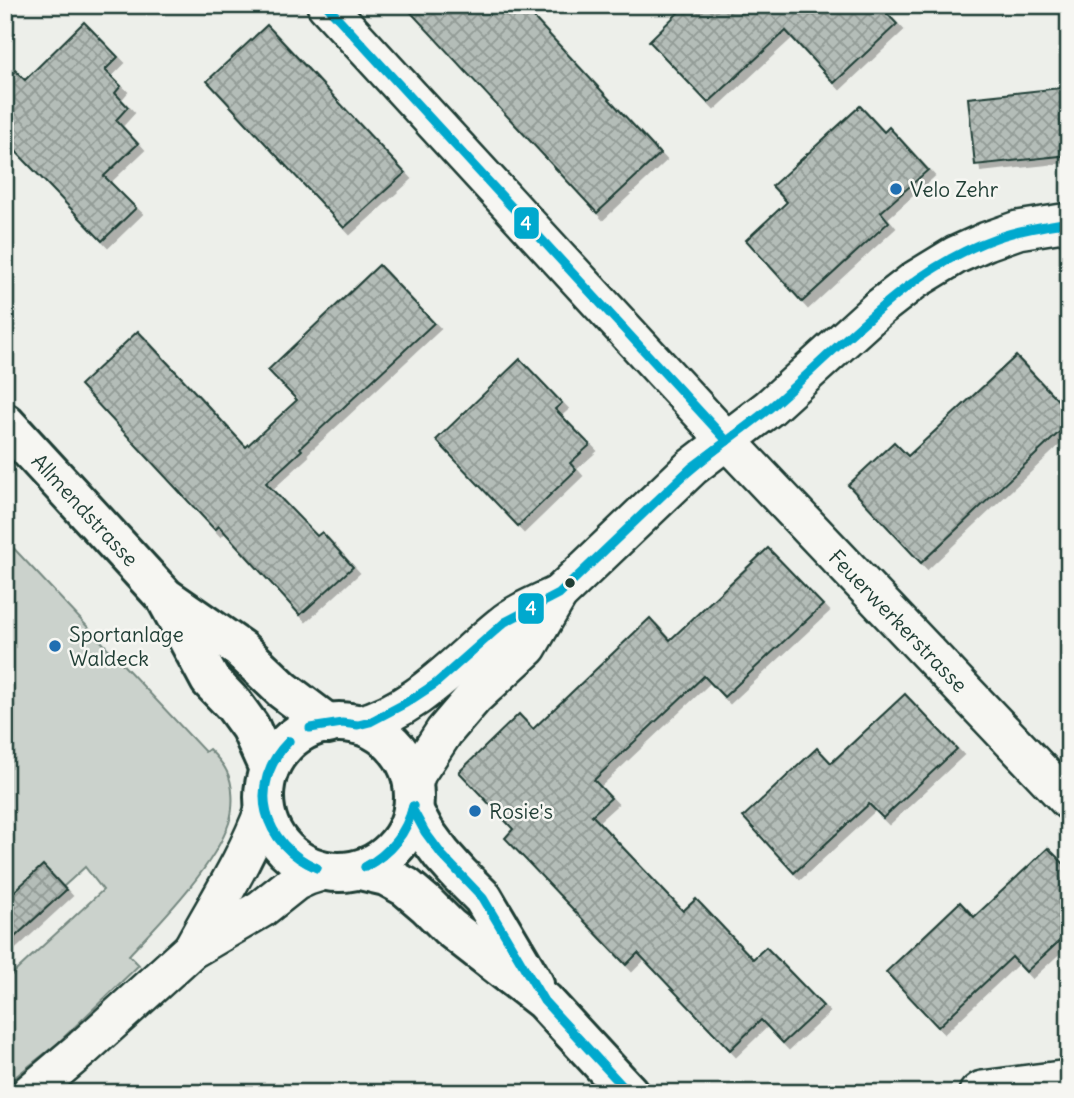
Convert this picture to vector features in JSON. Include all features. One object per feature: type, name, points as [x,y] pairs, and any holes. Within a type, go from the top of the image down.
[{"type":"main road","name":"Allmendstrasse","points":[[5,423],[165,597],[240,649],[283,690],[343,724]]},
{"type":"main road","name":"Allmendstrasse","points":[[165,597],[210,680],[250,727],[269,769]]},
{"type":"main road","points":[[544,1001],[483,898],[442,855],[425,832],[413,798],[408,766],[391,743],[379,733],[343,724],[306,729],[277,755],[265,783],[264,810],[272,832],[282,844],[309,865],[386,876],[406,887],[449,927],[544,1001],[629,1093]]},
{"type":"main road","points":[[342,871],[376,861],[393,848],[405,831],[413,798]]},
{"type":"street","name":"Feuerwerkerstrasse","points":[[326,5],[727,441],[1069,801]]},
{"type":"street","points":[[413,798],[417,773],[444,732],[474,697],[528,647],[559,594],[692,467],[769,408],[879,308],[915,280],[956,255],[987,241],[1018,230],[1069,222]]},
{"type":"street","points":[[343,724],[370,722],[406,703],[435,684],[505,622],[559,594]]},
{"type":"street","points":[[191,950],[229,880],[243,860],[264,810]]},
{"type":"street","points":[[30,1093],[191,950],[261,909],[295,883],[309,876],[342,871]]},
{"type":"street","points":[[978,1093],[982,1090],[1069,1079]]},
{"type":"shaded area","name":"Sportanlage Waldeck","points":[[5,539],[205,752],[209,749],[218,759],[231,782],[232,810],[222,840],[212,857],[185,893],[129,955],[139,965],[58,1043],[5,1085],[5,981],[103,890],[85,867],[63,887],[66,890],[5,946]]},
{"type":"building","points":[[404,5],[522,5],[660,154],[597,213]]},
{"type":"building","points":[[686,5],[879,5],[897,24],[834,83],[786,31],[708,103],[649,41]]},
{"type":"building","points":[[84,22],[118,57],[105,70],[121,86],[115,93],[128,107],[116,120],[138,144],[104,176],[136,208],[102,241],[5,140],[5,60],[25,80]]},
{"type":"building","points":[[267,25],[405,173],[344,228],[207,81]]},
{"type":"building","points":[[1069,87],[1069,155],[975,165],[968,98]]},
{"type":"building","points":[[860,106],[884,132],[889,127],[928,170],[881,212],[889,222],[802,302],[746,240],[787,202],[772,186]]},
{"type":"building","points":[[379,265],[434,323],[266,483],[317,536],[322,532],[353,567],[300,615],[219,526],[215,530],[80,385],[138,331],[246,447],[297,400],[268,370]]},
{"type":"building","points":[[1016,356],[1069,412],[1069,423],[921,563],[848,485],[894,442],[908,456]]},
{"type":"building","points":[[520,359],[562,403],[555,409],[590,445],[570,463],[576,470],[518,526],[436,440]]},
{"type":"building","points":[[768,548],[823,605],[724,697],[704,676],[594,780],[611,798],[592,815],[683,911],[696,899],[753,959],[766,947],[823,1006],[783,1043],[761,1020],[730,1050],[638,953],[626,965],[505,838],[513,829],[459,772],[519,714],[533,729],[650,618],[670,640]]},
{"type":"building","points":[[905,694],[957,749],[883,818],[869,804],[794,873],[743,817],[817,748],[831,763]]},
{"type":"building","points":[[1048,848],[1069,869],[1069,932],[1026,972],[1012,957],[938,1027],[886,972],[960,902],[974,917]]},
{"type":"building","points":[[43,865],[66,890],[5,946],[5,900]]},
{"type":"transit line","name":"4","points":[[326,5],[727,441]]},
{"type":"transit line","name":"4","points":[[679,480],[771,407],[876,312],[932,269],[996,238],[1069,222]]},
{"type":"transit line","name":"4","points":[[310,728],[370,722],[435,684],[505,622],[559,594],[692,467],[727,441]]},
{"type":"transit line","name":"4","points":[[289,741],[276,758],[268,776],[265,794],[267,812],[273,829],[284,844],[298,857],[317,868]]},
{"type":"transit line","name":"4","points":[[289,741],[275,758],[267,776],[264,794],[266,812],[272,829],[283,844],[298,858],[317,868]]},
{"type":"transit line","name":"4","points":[[365,867],[396,841],[413,806]]},
{"type":"transit line","name":"4","points":[[365,867],[382,856],[396,842],[407,825],[413,806]]},
{"type":"transit line","name":"4","points":[[413,810],[442,855],[483,898],[544,1001],[629,1093]]},
{"type":"place","name":"Velo Zehr","points":[[896,189]]},
{"type":"place","name":"Sportanlage Waldeck","points":[[55,646]]},
{"type":"place","name":"Rosie's","points":[[475,811]]}]
